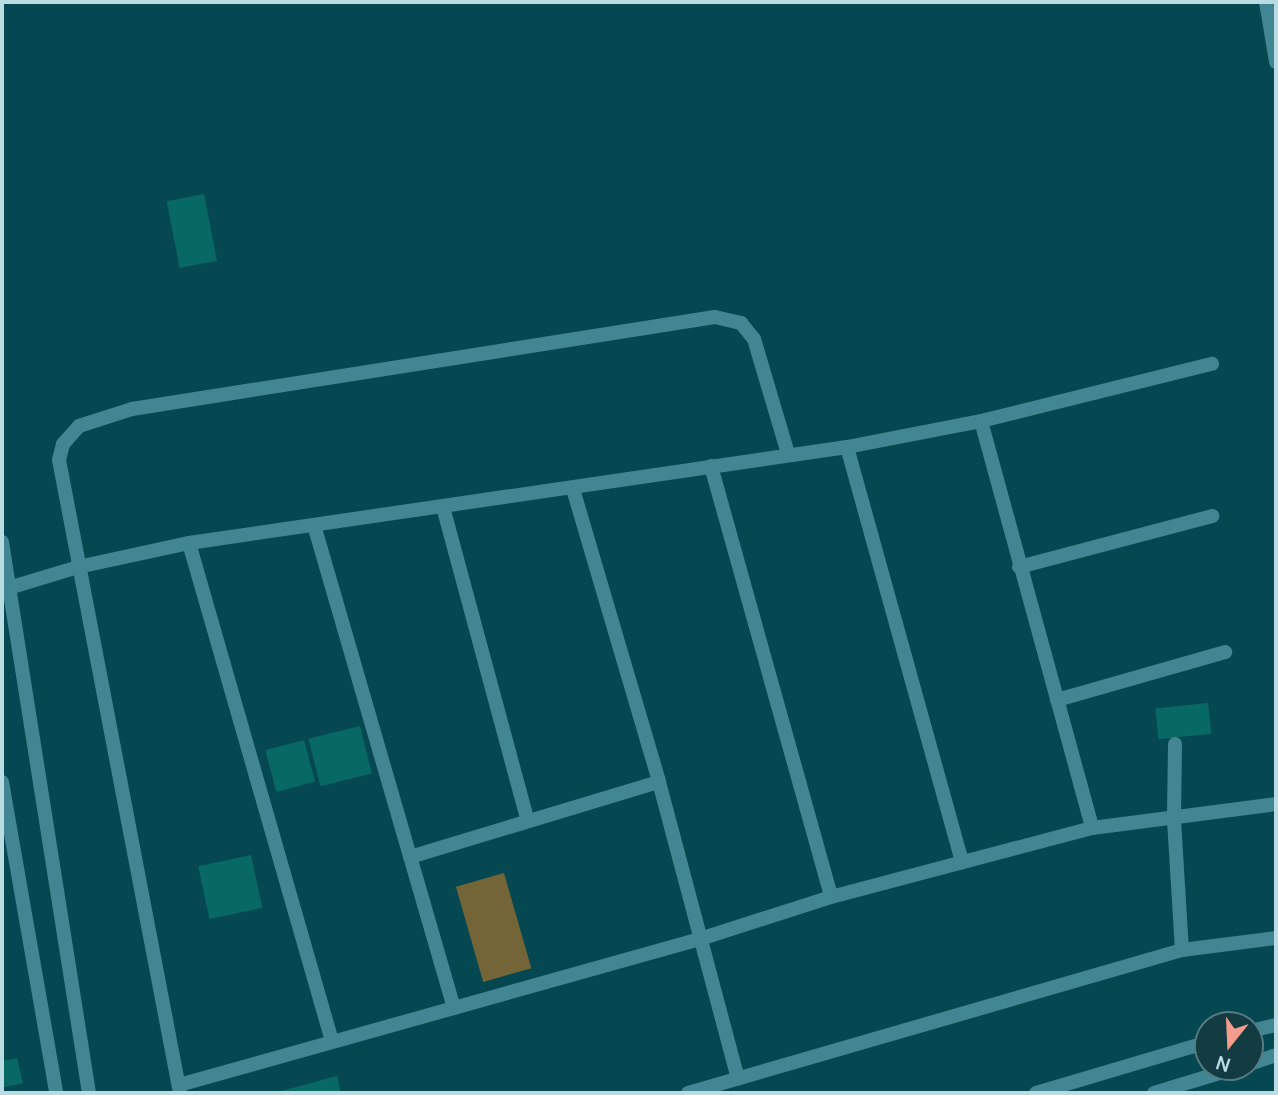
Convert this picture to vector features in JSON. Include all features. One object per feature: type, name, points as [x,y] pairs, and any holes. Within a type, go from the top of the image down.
[{"type":"street","points":[[1266,2],[1276,62]]},
{"type":"street","points":[[788,454],[754,339],[741,323],[715,317],[146,407],[79,426],[63,444],[59,460],[179,1089],[332,1041],[700,939],[831,897],[1092,828],[1174,820],[1276,804]]},
{"type":"street","points":[[6,589],[78,567],[189,543],[847,447],[981,421],[1212,364]]},
{"type":"street","points":[[981,421],[1092,828]]},
{"type":"street","points":[[847,447],[962,862]]},
{"type":"street","points":[[711,466],[831,897]]},
{"type":"street","points":[[573,489],[659,782],[738,1079]]},
{"type":"street","points":[[443,507],[528,821]]},
{"type":"street","points":[[1019,566],[1212,516]]},
{"type":"street","points":[[314,525],[454,1007]]},
{"type":"street","points":[[2,542],[6,589],[89,1093]]},
{"type":"street","points":[[189,543],[332,1041]]},
{"type":"street","points":[[1057,700],[1225,653]]},
{"type":"street","points":[[1175,744],[1174,820],[1182,950]]},
{"type":"street","points":[[2,782],[56,1093]]},
{"type":"street","points":[[410,857],[659,782]]},
{"type":"street","points":[[688,1093],[1182,950],[1276,938]]},
{"type":"street","points":[[1036,1093],[1194,1046]]},
{"type":"street","points":[[1154,1093],[1194,1081]]},
{"type":"shaded area","points":[[504,873],[531,968],[483,982],[456,887]]},
{"type":"building","points":[[204,194],[217,261],[180,268],[167,201]]},
{"type":"building","points":[[1208,703],[1211,734],[1159,739],[1155,709]]},
{"type":"building","points":[[360,726],[372,774],[320,786],[309,739]]},
{"type":"building","points":[[304,740],[315,782],[276,792],[265,750]]},
{"type":"building","points":[[251,855],[262,908],[209,919],[198,866]]},
{"type":"building","points":[[17,1058],[23,1083],[2,1088],[2,1061]]},
{"type":"building","points":[[337,1076],[341,1093],[281,1093],[281,1091]]}]
